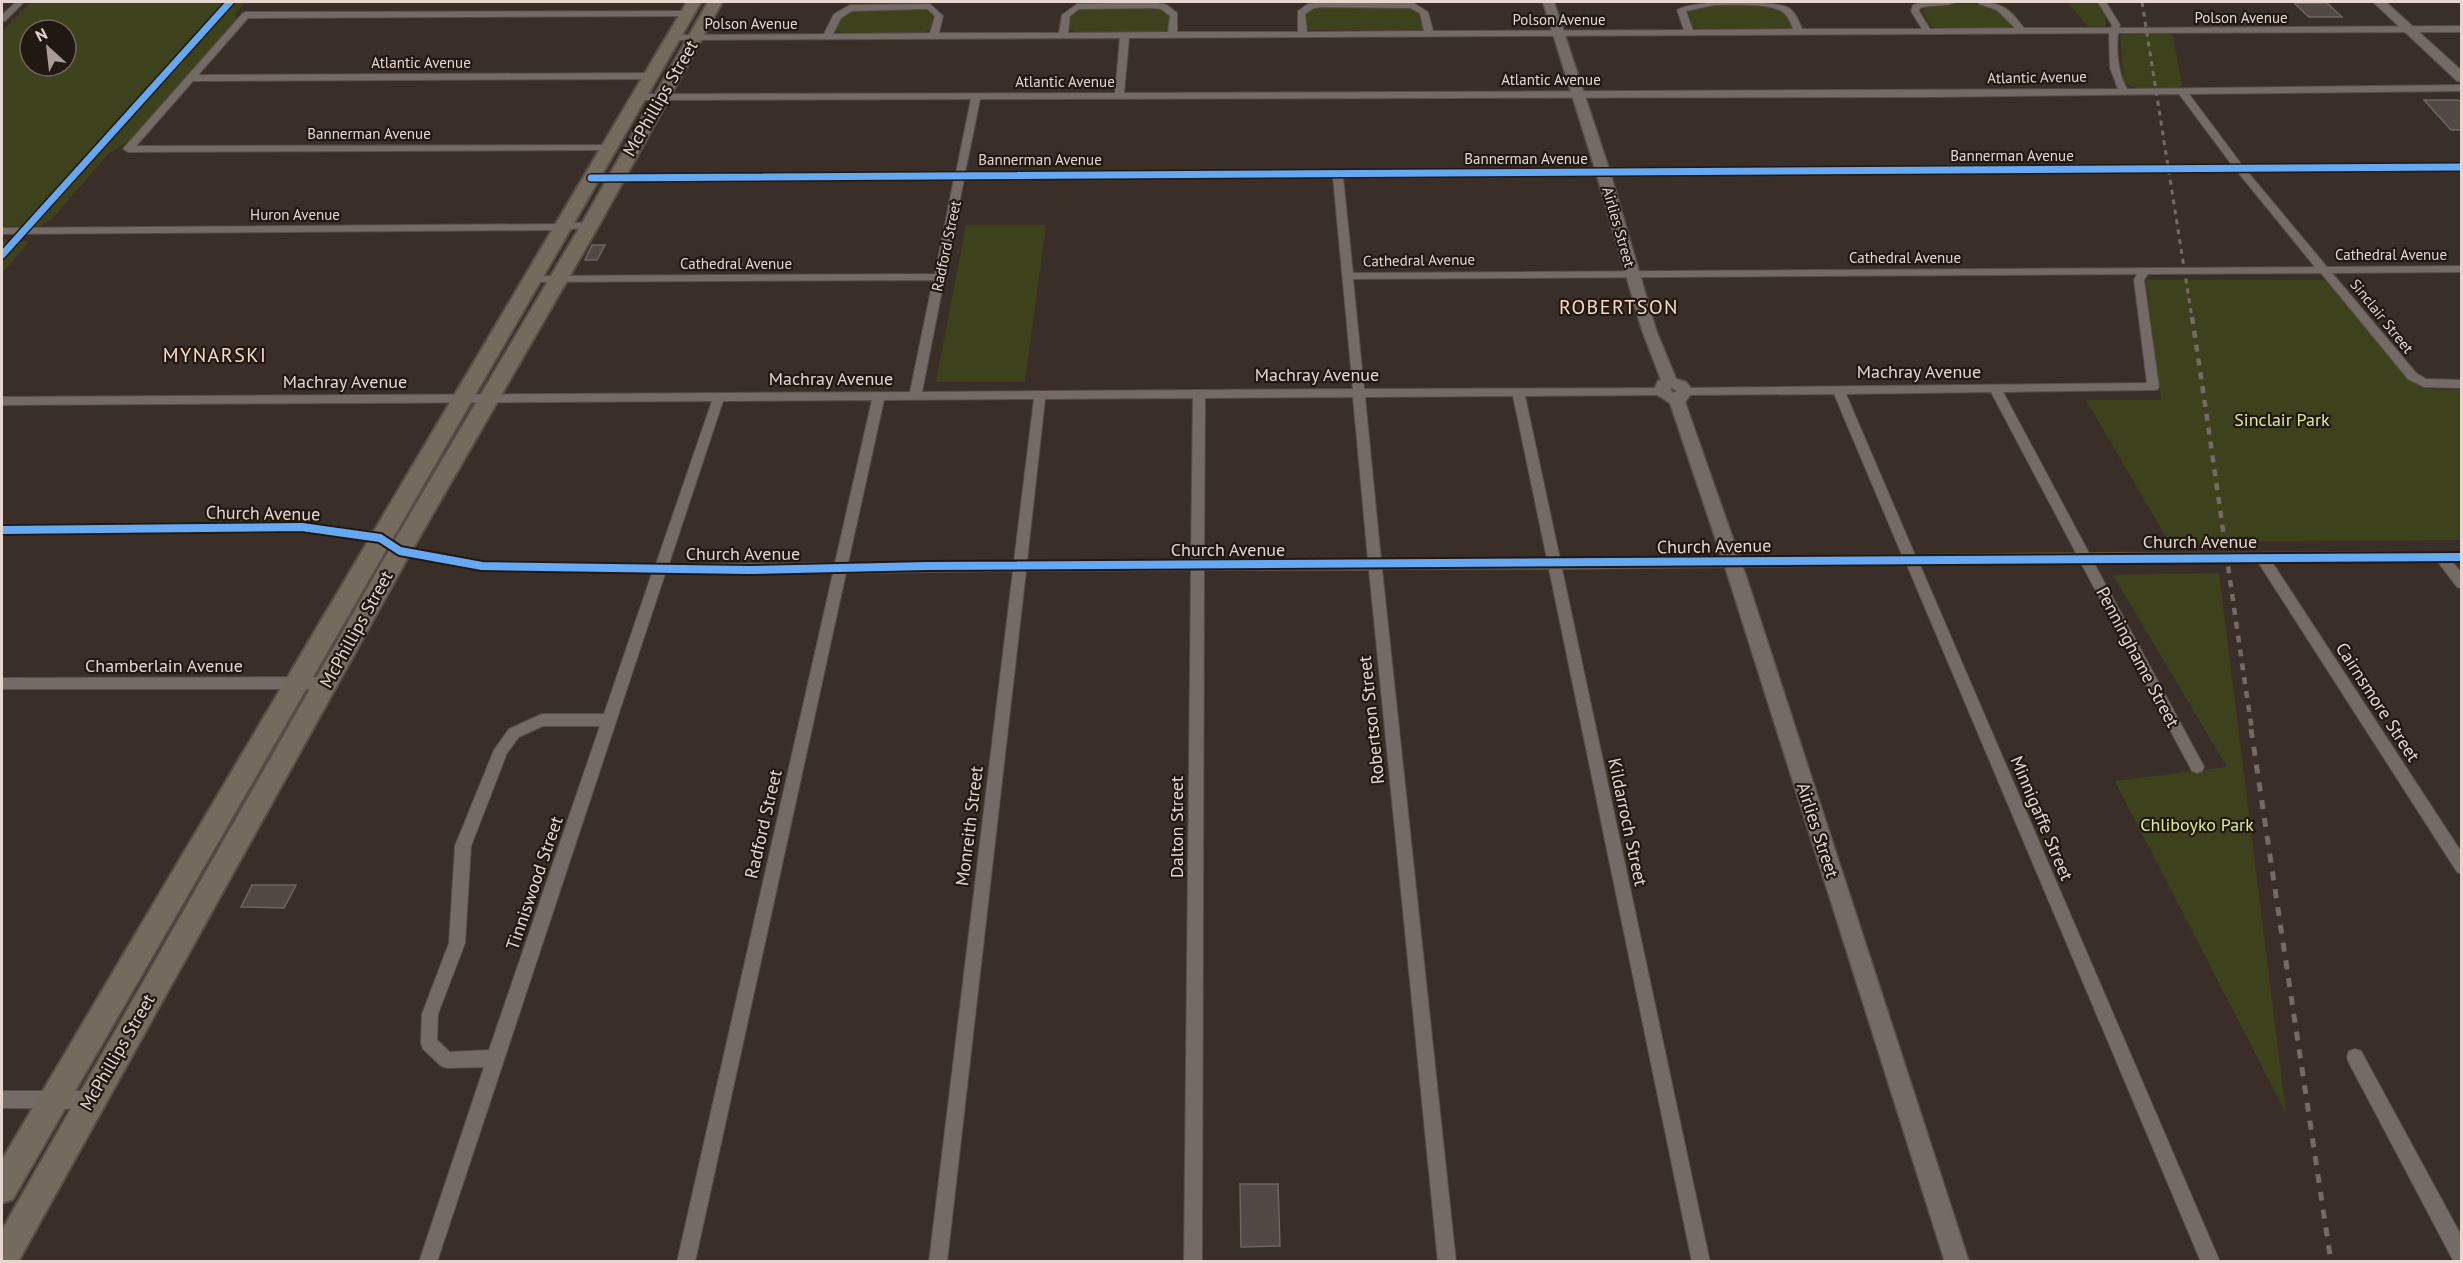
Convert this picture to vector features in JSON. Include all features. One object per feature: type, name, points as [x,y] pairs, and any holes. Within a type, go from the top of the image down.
[{"type":"main road","name":"McPhillips Street","points":[[475,398],[558,279],[715,2]]},
{"type":"main road","points":[[2379,2],[2462,78]]},
{"type":"main road","name":"McPhillips Street","points":[[2,1188],[296,683],[390,544],[475,398],[532,279],[561,227],[640,97],[691,7]]},
{"type":"main road","name":"McPhillips Street","points":[[2,1259],[326,682],[390,544]]},
{"type":"street","points":[[2,19],[20,2]]},
{"type":"street","name":"Airlies Street","points":[[1548,2],[1603,172],[1650,330],[1732,562],[1957,1262]]},
{"type":"street","points":[[1689,32],[1681,13],[1682,8],[1691,3],[1762,2],[1777,5],[1789,12],[1799,32]]},
{"type":"street","points":[[1928,32],[1916,7],[1929,2],[1952,2]]},
{"type":"street","points":[[1982,2],[1991,3],[2006,11],[2021,31]]},
{"type":"street","points":[[2102,2],[2116,25],[2113,30],[2118,84],[2123,90]]},
{"type":"street","points":[[1303,34],[1301,13],[1311,6],[1323,4],[1412,5],[1424,12],[1429,33]]},
{"type":"street","points":[[1063,35],[1066,15],[1077,8],[1142,5],[1171,10],[1174,15],[1172,35]]},
{"type":"street","points":[[827,36],[837,16],[850,8],[921,6],[930,7],[939,16],[934,36]]},
{"type":"street","name":"Polson Avenue","points":[[191,78],[246,15],[691,7]]},
{"type":"street","name":"Polson Avenue","points":[[675,37],[2462,29]]},
{"type":"street","points":[[1119,96],[1125,35]]},
{"type":"street","name":"Atlantic Avenue","points":[[191,78],[651,76]]},
{"type":"street","name":"Bannerman Avenue","points":[[191,78],[128,149],[609,147]]},
{"type":"street","name":"Atlantic Avenue","points":[[640,97],[1578,93],[1931,94],[2123,90],[2462,88]]},
{"type":"street","name":"Sinclair Street","points":[[2181,90],[2239,168],[2412,376],[2430,384],[2462,384]]},
{"type":"street","name":"Radford Street","points":[[915,395],[976,97]]},
{"type":"street","name":"Bannerman Avenue","points":[[591,178],[2462,167]]},
{"type":"street","name":"Robertson Street","points":[[1338,174],[1375,563],[1447,1262]]},
{"type":"street","name":"Huron Avenue","points":[[2,231],[590,225]]},
{"type":"street","name":"Cathedral Avenue","points":[[1348,276],[2462,269]]},
{"type":"street","name":"Machray Avenue","points":[[2,401],[2153,387],[2139,280],[2145,270]]},
{"type":"street","name":"Cathedral Avenue","points":[[532,279],[939,278]]},
{"type":"street","name":"Minnigaffe Street","points":[[1838,389],[1909,560],[2211,1262]]},
{"type":"street","name":"Penninghame Street","points":[[1995,389],[2196,766]]},
{"type":"street","name":"Kildarroch Street","points":[[1518,391],[1701,1262]]},
{"type":"street","name":"Dalton Street","points":[[1193,1262],[1199,393]]},
{"type":"street","name":"Monreith Street","points":[[938,1262],[1040,394]]},
{"type":"street","name":"Radford Street","points":[[686,1262],[879,395]]},
{"type":"street","name":"Tinniswood Street","points":[[428,1262],[719,396]]},
{"type":"street","name":"Church Avenue","points":[[2,530],[303,527],[390,544],[483,566],[661,569],[2462,557]]},
{"type":"street","name":"Cairnsmore Street","points":[[2262,558],[2462,867]]},
{"type":"street","points":[[2442,558],[2462,583]]},
{"type":"street","name":"Chamberlain Avenue","points":[[2,684],[326,682]]},
{"type":"street","points":[[495,1058],[447,1060],[429,1043],[430,1014],[457,943],[463,846],[501,750],[514,733],[542,720],[610,720]]},
{"type":"street","points":[[2355,1057],[2462,1257]]},
{"type":"street","points":[[2,1100],[90,1100]]},
{"type":"green space","points":[[31,2],[246,2],[235,13],[237,21],[131,140],[109,153],[51,220],[39,226],[2,227],[2,31]]},
{"type":"green space","points":[[2067,2],[2098,2],[2105,12],[2106,27],[2089,27]]},
{"type":"green space","points":[[1981,4],[1994,7],[2013,26],[2009,28],[1935,28],[1930,25],[1922,11],[1927,6]]},
{"type":"green space","points":[[1703,5],[1774,6],[1787,15],[1793,27],[1789,30],[1698,29],[1693,27],[1688,11]]},
{"type":"green space","points":[[1149,7],[1161,9],[1169,14],[1169,29],[1163,32],[1076,32],[1068,29],[1072,15],[1085,8]]},
{"type":"green space","points":[[1318,7],[1411,8],[1420,13],[1424,28],[1418,31],[1311,30],[1306,28],[1305,15],[1310,9]]},
{"type":"green space","points":[[921,8],[933,15],[931,29],[926,32],[843,33],[835,30],[840,17],[856,9]]},
{"type":"green space","points":[[2166,33],[2173,36],[2182,85],[2178,88],[2136,88],[2124,83],[2120,35]]},
{"type":"green space","points":[[966,225],[1046,225],[1025,382],[936,382]]},
{"type":"green space","points":[[2,241],[30,241],[2,273]]},
{"type":"green space","name":"Sinclair Park","points":[[2146,280],[2326,280],[2408,380],[2428,388],[2461,390],[2461,540],[2169,542],[2086,400],[2161,400]]},
{"type":"green space","name":"Chliboyko Park","points":[[2219,573],[2286,1113],[2115,781],[2227,767],[2113,575]]},
{"type":"building","points":[[2294,3],[2327,3],[2342,17],[2309,17]]},
{"type":"building","points":[[2424,100],[2458,100],[2462,103],[2462,130],[2451,130]]},
{"type":"building","points":[[592,245],[605,245],[597,260],[585,260]]},
{"type":"building","points":[[252,885],[296,885],[284,908],[241,907]]},
{"type":"building","points":[[1240,1184],[1278,1184],[1280,1246],[1241,1247]]},
{"type":"railway","points":[[2142,2],[2192,318]]},
{"type":"railway","points":[[2192,317],[2252,730]]},
{"type":"railway","points":[[2251,729],[2331,1262]]},
{"type":"cycle path","points":[[2,255],[230,2]]},
{"type":"cycle path","points":[[591,178],[2462,167]]},
{"type":"cycle path","points":[[2,530],[302,527],[380,538],[400,551],[482,566],[749,570],[928,566],[2462,557]]},
{"type":"district","name":"ROBERTSON","points":[[1619,307]]},
{"type":"district","name":"MYNARSKI","points":[[215,355]]}]
